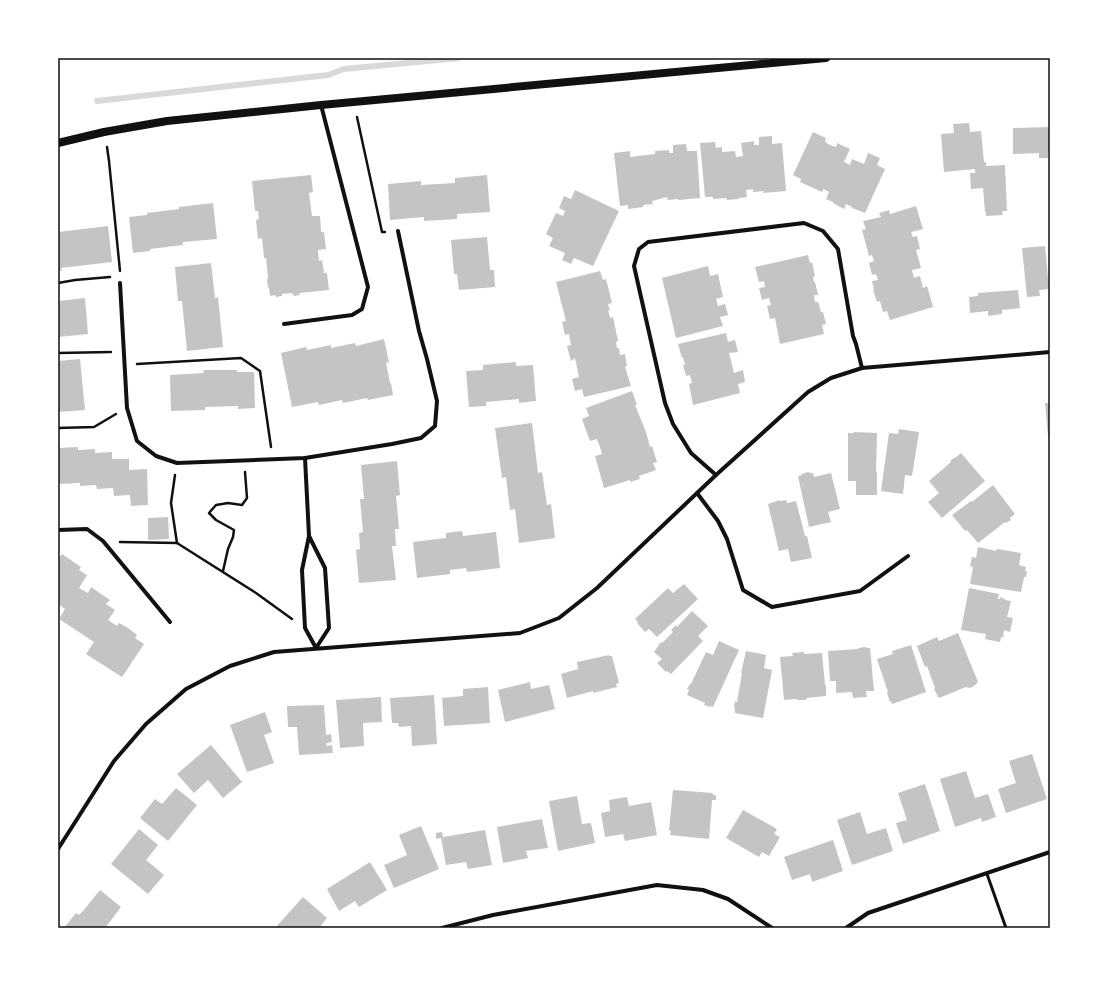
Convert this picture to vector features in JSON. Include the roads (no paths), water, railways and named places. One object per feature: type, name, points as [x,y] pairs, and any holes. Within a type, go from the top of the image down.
[{"type":"main road","points":[[58,143],[104,132],[167,121],[321,105],[826,58]]},
{"type":"street","points":[[284,324],[352,315],[362,309],[368,287],[321,105]]},
{"type":"street","points":[[716,475],[691,453],[673,424],[665,403],[634,266],[639,248],[648,242],[804,223],[822,231],[838,249],[853,336],[862,368]]},
{"type":"street","points":[[120,283],[126,408],[137,441],[156,456],[177,463],[305,458],[392,444],[421,438],[435,426],[437,401],[419,331],[398,231]]},
{"type":"street","points":[[58,849],[114,761],[146,724],[186,690],[230,666],[274,652],[520,633],[559,618],[597,588],[716,475],[808,392],[831,378],[862,368],[1050,352]]},
{"type":"street","points":[[305,458],[309,536],[302,570],[305,628],[316,648]]},
{"type":"street","points":[[697,493],[718,521],[727,539],[743,590],[772,607],[860,591],[908,556]]},
{"type":"street","points":[[58,530],[87,529],[104,541],[170,622]]},
{"type":"street","points":[[309,536],[325,568],[329,628],[316,648]]},
{"type":"street","points":[[846,928],[868,913],[1050,852]]},
{"type":"street","points":[[442,928],[493,915],[656,885],[703,890],[728,899],[772,928]]},
{"type":"lane","points":[[987,874],[1006,928]]},
{"type":"waterway","points":[[97,101],[328,75],[344,69],[459,58]]}]
